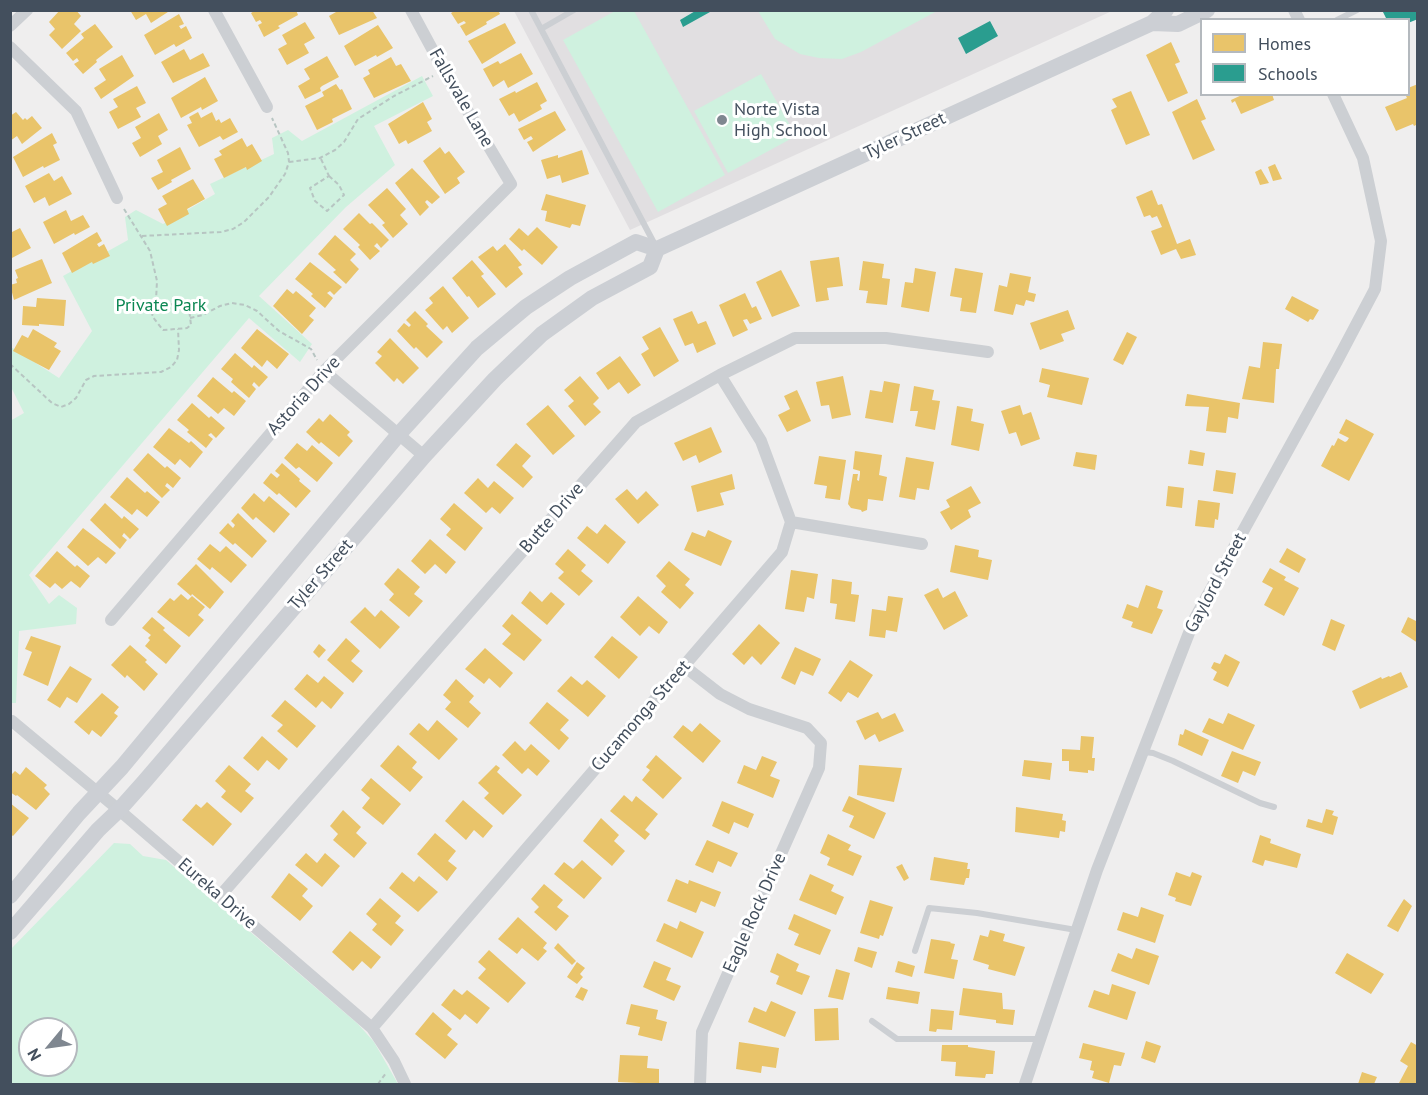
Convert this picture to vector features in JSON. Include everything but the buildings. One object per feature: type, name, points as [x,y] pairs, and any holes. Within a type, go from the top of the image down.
[{"type":"main road","name":"Tyler Street","points":[[10,896],[122,767],[399,434],[477,348],[526,307],[570,278],[636,242],[657,249],[1151,20],[1166,10]]},
{"type":"main road","name":"Tyler Street","points":[[1151,20],[1178,24],[1207,10]]},
{"type":"main road","name":"Tyler Street","points":[[10,932],[98,830],[119,810],[424,456],[495,379],[542,334],[592,298],[650,267],[657,249]]},
{"type":"street","points":[[10,26],[27,10]]},
{"type":"street","points":[[214,10],[267,107]]},
{"type":"street","name":"Fallsvale Lane","points":[[411,10],[511,184]]},
{"type":"street","points":[[10,47],[76,111],[117,198]]},
{"type":"street","name":"Gaylord Street","points":[[1025,1084],[1097,870],[1194,620],[1375,289],[1381,242],[1363,159],[1335,96]]},
{"type":"street","name":"Astoria Drive","points":[[111,620],[324,371],[511,184]]},
{"type":"street","name":"Butte Drive","points":[[220,896],[636,422],[720,375],[795,338],[886,338],[988,352]]},
{"type":"street","points":[[324,371],[424,456]]},
{"type":"street","points":[[720,375],[761,441],[791,522],[922,544]]},
{"type":"street","name":"Cucamonga Street","points":[[372,1028],[782,552],[791,522]]},
{"type":"street","name":"Eagle Rock Drive","points":[[684,666],[720,694],[749,710],[807,728],[821,743],[819,768],[702,1032],[700,1084]]},
{"type":"street","name":"Eureka Drive","points":[[10,723],[12,721],[119,810],[372,1028],[394,1061],[405,1084]]},
{"type":"lane","points":[[531,10],[657,249]]},
{"type":"lane","points":[[541,29],[574,10]]},
{"type":"lane","points":[[1341,18],[1357,10]]},
{"type":"lane","points":[[1143,752],[1153,753],[1173,761],[1260,803],[1274,807]]},
{"type":"lane","points":[[915,951],[929,908],[977,913],[1077,930]]},
{"type":"lane","points":[[872,1021],[897,1039],[1040,1039]]},
{"type":"path","points":[[289,162],[320,158],[335,150],[344,142],[358,119],[369,110],[444,71]]},
{"type":"path","points":[[142,236],[221,232],[233,229],[244,222],[269,197],[285,174],[289,162],[288,153],[267,107]]},
{"type":"path","points":[[320,158],[329,176],[339,185],[344,195],[327,211],[315,201],[310,188],[329,176]]},
{"type":"path","points":[[117,198],[150,251],[157,281],[152,316],[163,330],[188,328],[191,325],[189,309],[156,300]]},
{"type":"path","points":[[190,318],[232,303],[245,305],[257,311],[279,331],[311,349],[324,371]]},
{"type":"path","points":[[10,364],[52,404],[61,407],[76,398],[86,380],[94,376],[160,372],[171,367],[177,360],[179,350],[178,329]]},
{"type":"shaded area","name":"Norte Vista High School","points":[[514,11],[1112,11],[630,230]]},
{"type":"green space","points":[[615,11],[634,11],[725,175],[658,212],[563,40]]},
{"type":"green space","points":[[758,11],[937,11],[861,52],[842,59],[800,54],[775,39]]},
{"type":"green space","points":[[761,74],[796,136],[728,173],[694,111]]},
{"type":"green space","name":"Private Park","points":[[422,76],[433,96],[374,126],[395,165],[346,207],[259,296],[312,344],[300,362],[249,318],[29,575],[49,604],[59,595],[77,608],[76,624],[19,631],[16,703],[11,703],[10,421],[24,413],[11,387],[11,347],[59,378],[92,331],[63,276],[128,240],[125,217],[136,210],[163,224],[215,194],[210,184],[274,154],[272,138],[288,130],[302,141]]},
{"type":"green space","points":[[114,843],[130,844],[143,856],[166,860],[358,1024],[374,1042],[398,1084],[11,1084],[11,949]]},
{"type":"place","name":"Norte Vista High School","points":[[722,120]]}]
